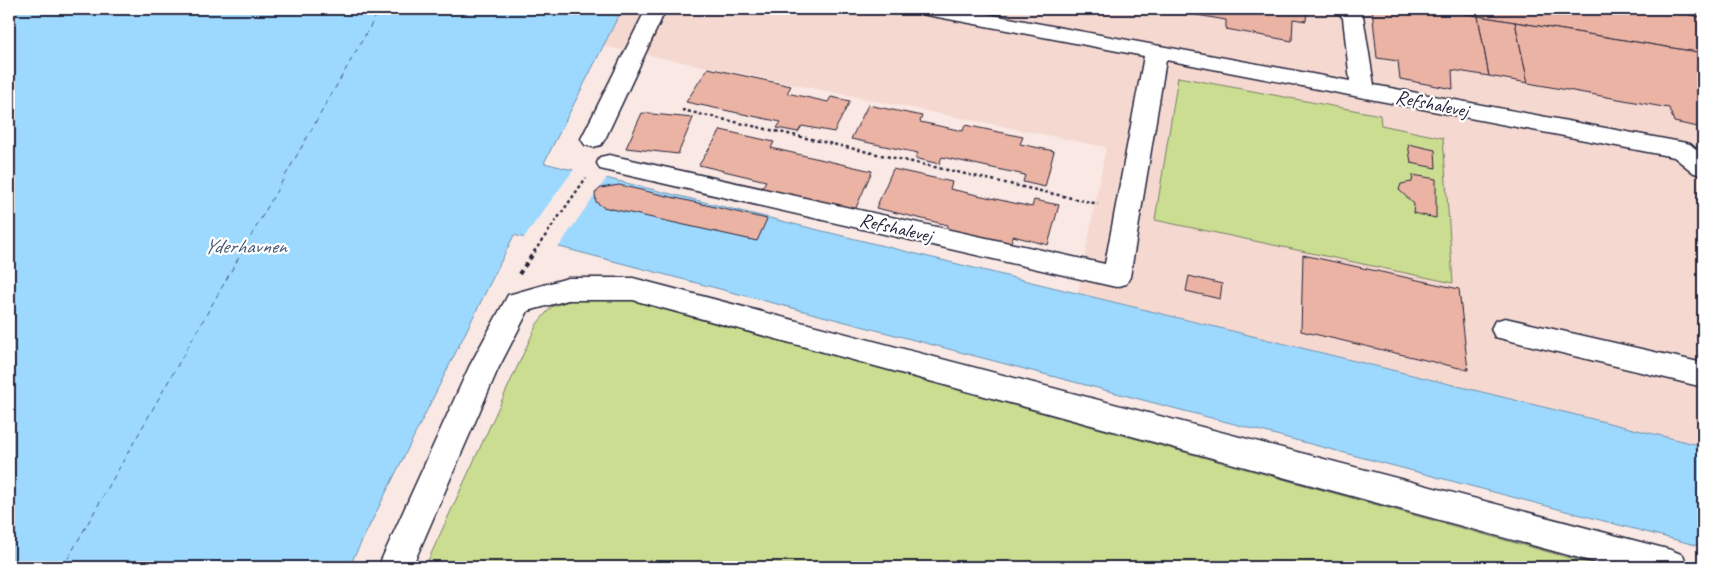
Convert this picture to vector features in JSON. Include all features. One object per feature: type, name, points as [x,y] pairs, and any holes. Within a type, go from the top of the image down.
[{"type":"lane","points":[[593,139],[656,9]]},
{"type":"lane","name":"Refshalevej","points":[[926,9],[978,14],[1156,52],[1681,150],[1703,167]]},
{"type":"lane","points":[[1344,9],[1352,16],[1363,90]]},
{"type":"lane","name":"Refshalevej","points":[[609,162],[1116,277],[1156,52]]},
{"type":"lane","points":[[395,567],[484,368],[518,303],[568,289],[633,289],[1671,567]]},
{"type":"lane","points":[[1505,329],[1703,375]]},
{"type":"path","points":[[682,110],[1128,211]]},
{"type":"path","points":[[516,279],[588,176]]},
{"type":"shaded area","points":[[622,9],[1703,9],[1703,446],[1078,293],[1106,147],[603,46]]},
{"type":"green space","points":[[1178,77],[1380,115],[1381,125],[1443,138],[1453,283],[1155,220]]},
{"type":"green space","points":[[581,297],[619,297],[1603,567],[425,567],[537,324],[551,307]]},
{"type":"water","name":"Yderhavnen","points":[[9,9],[622,9],[544,163],[1703,446],[1703,547],[514,235],[349,567],[9,567]]},
{"type":"pier","points":[[575,168],[608,176],[557,249],[522,240]]},
{"type":"building","points":[[1162,9],[1307,9],[1306,21],[1293,19],[1292,41],[1226,29],[1226,20]]},
{"type":"building","points":[[1372,9],[1438,9],[1478,16],[1489,76],[1452,70],[1453,89],[1400,79],[1398,61],[1377,58]]},
{"type":"building","points":[[1446,9],[1654,9],[1703,17],[1703,53],[1478,16]]},
{"type":"building","points":[[1654,9],[1703,9],[1703,17]]},
{"type":"building","points":[[1478,16],[1515,22],[1528,83],[1489,76]]},
{"type":"building","points":[[1515,22],[1703,53],[1703,128],[1674,122],[1669,108],[1528,83]]},
{"type":"building","points":[[708,68],[791,86],[787,93],[828,102],[831,97],[850,101],[834,132],[802,126],[798,132],[777,128],[781,122],[686,102]]},
{"type":"building","points":[[868,105],[922,116],[920,122],[963,131],[965,125],[1023,137],[1020,144],[1054,151],[1045,187],[1023,182],[1025,175],[942,157],[939,164],[915,158],[918,153],[851,139]]},
{"type":"building","points":[[642,113],[693,118],[678,154],[626,148]]},
{"type":"building","points":[[721,130],[774,142],[771,148],[872,171],[855,210],[762,188],[766,181],[699,165]]},
{"type":"building","points":[[1408,144],[1435,150],[1436,168],[1411,163]]},
{"type":"building","points":[[893,169],[952,182],[950,189],[1032,207],[1034,200],[1059,205],[1048,245],[1013,236],[1010,245],[946,230],[948,225],[876,208]]},
{"type":"building","points":[[1413,175],[1436,179],[1436,218],[1413,213],[1414,204],[1399,190],[1401,184],[1412,182]]},
{"type":"building","points":[[619,185],[767,219],[757,241],[603,207],[596,202],[595,193],[601,188]]},
{"type":"building","points":[[1303,255],[1459,289],[1468,370],[1301,331]]},
{"type":"building","points":[[1189,276],[1222,284],[1220,299],[1186,291]]},
{"type":"ferry route","points":[[63,567],[380,9]]}]
